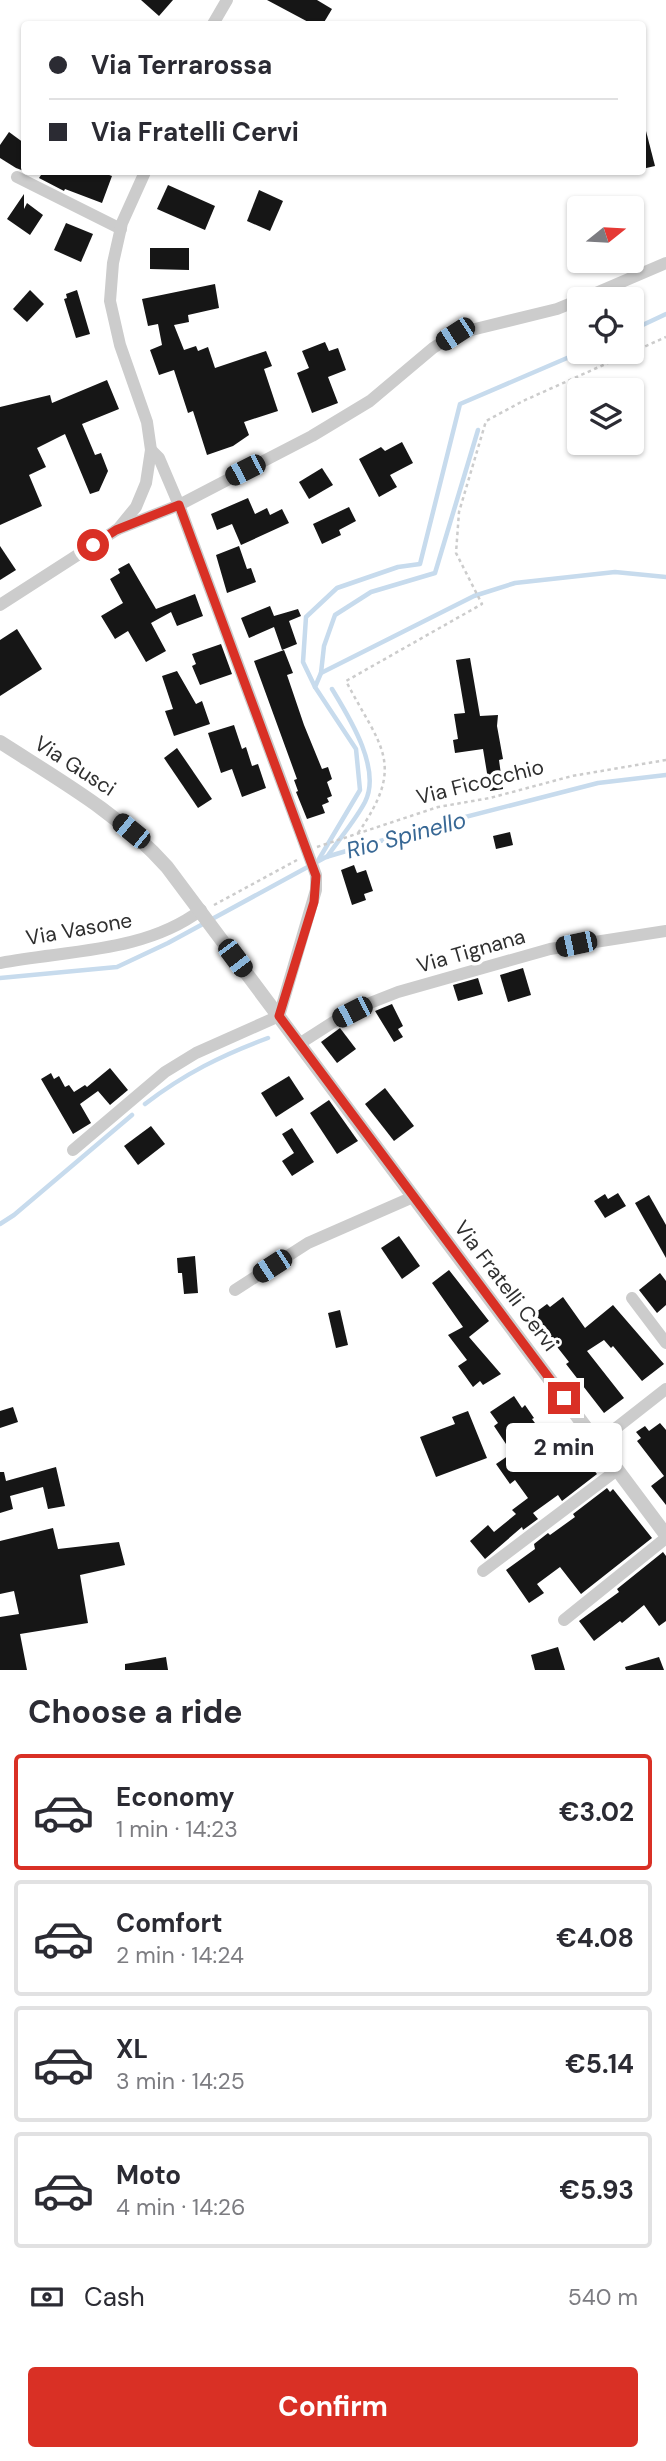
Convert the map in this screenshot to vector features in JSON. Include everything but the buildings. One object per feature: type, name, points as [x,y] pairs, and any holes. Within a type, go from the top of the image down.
[{"type":"street","points":[[215,21],[227,0]]},
{"type":"street","points":[[116,530],[136,507],[146,483],[151,450],[147,422],[120,345],[110,301],[113,263],[121,229],[144,175]]},
{"type":"street","points":[[17,177],[121,229]]},
{"type":"street","points":[[611,287],[666,263]]},
{"type":"street","points":[[0,605],[116,530],[179,505],[312,436],[359,408],[433,348],[455,334],[567,305]]},
{"type":"street","points":[[73,1150],[165,1072],[197,1053],[279,1016],[314,902],[316,876],[179,505],[159,458],[151,450]]},
{"type":"street","name":"Via Gusci","points":[[0,742],[86,797],[131,831],[167,867],[204,916]]},
{"type":"street","name":"Via Vasone","points":[[0,963],[131,942],[204,916]]},
{"type":"street","name":"Via Fratelli Cervi","points":[[204,916],[666,1536]]},
{"type":"street","name":"Via Tignana","points":[[299,1044],[370,1003],[398,992],[550,949],[666,932]]},
{"type":"street","points":[[235,1290],[308,1243],[413,1197]]},
{"type":"street","points":[[632,1298],[666,1343]]},
{"type":"street","points":[[597,1443],[666,1389]]},
{"type":"street","points":[[483,1571],[617,1471]]},
{"type":"street","points":[[564,1620],[666,1536]]},
{"type":"path","points":[[358,833],[375,808],[383,788],[385,771],[380,745],[346,681],[482,604],[456,554],[459,512],[486,421],[523,401],[666,337]]},
{"type":"path","name":"Via Ficocchio","points":[[204,916],[214,905],[308,855],[358,833],[438,807],[490,798],[572,776],[666,760]]},
{"type":"waterway","points":[[644,324],[666,314]]},
{"type":"waterway","points":[[315,687],[303,662],[306,617],[337,588],[398,567],[420,564],[460,404],[567,358]]},
{"type":"waterway","points":[[321,673],[324,646],[335,615],[371,592],[435,573],[478,430]]},
{"type":"waterway","points":[[319,859],[360,790],[356,749],[315,687],[321,673],[474,596],[515,583],[615,572],[666,577]]},
{"type":"waterway","points":[[327,857],[361,809],[369,789],[367,759],[354,728],[332,689]]},
{"type":"waterway","name":"Rio Spinello","points":[[0,978],[117,967],[168,943],[326,857],[438,824],[598,783],[666,775]]},
{"type":"waterway","points":[[145,1104],[204,1066],[268,1038]]},
{"type":"waterway","points":[[0,1224],[132,1115]]},
{"type":"route","points":[[93,545],[116,530],[179,505],[316,876],[314,902],[279,1016],[564,1398]]}]
